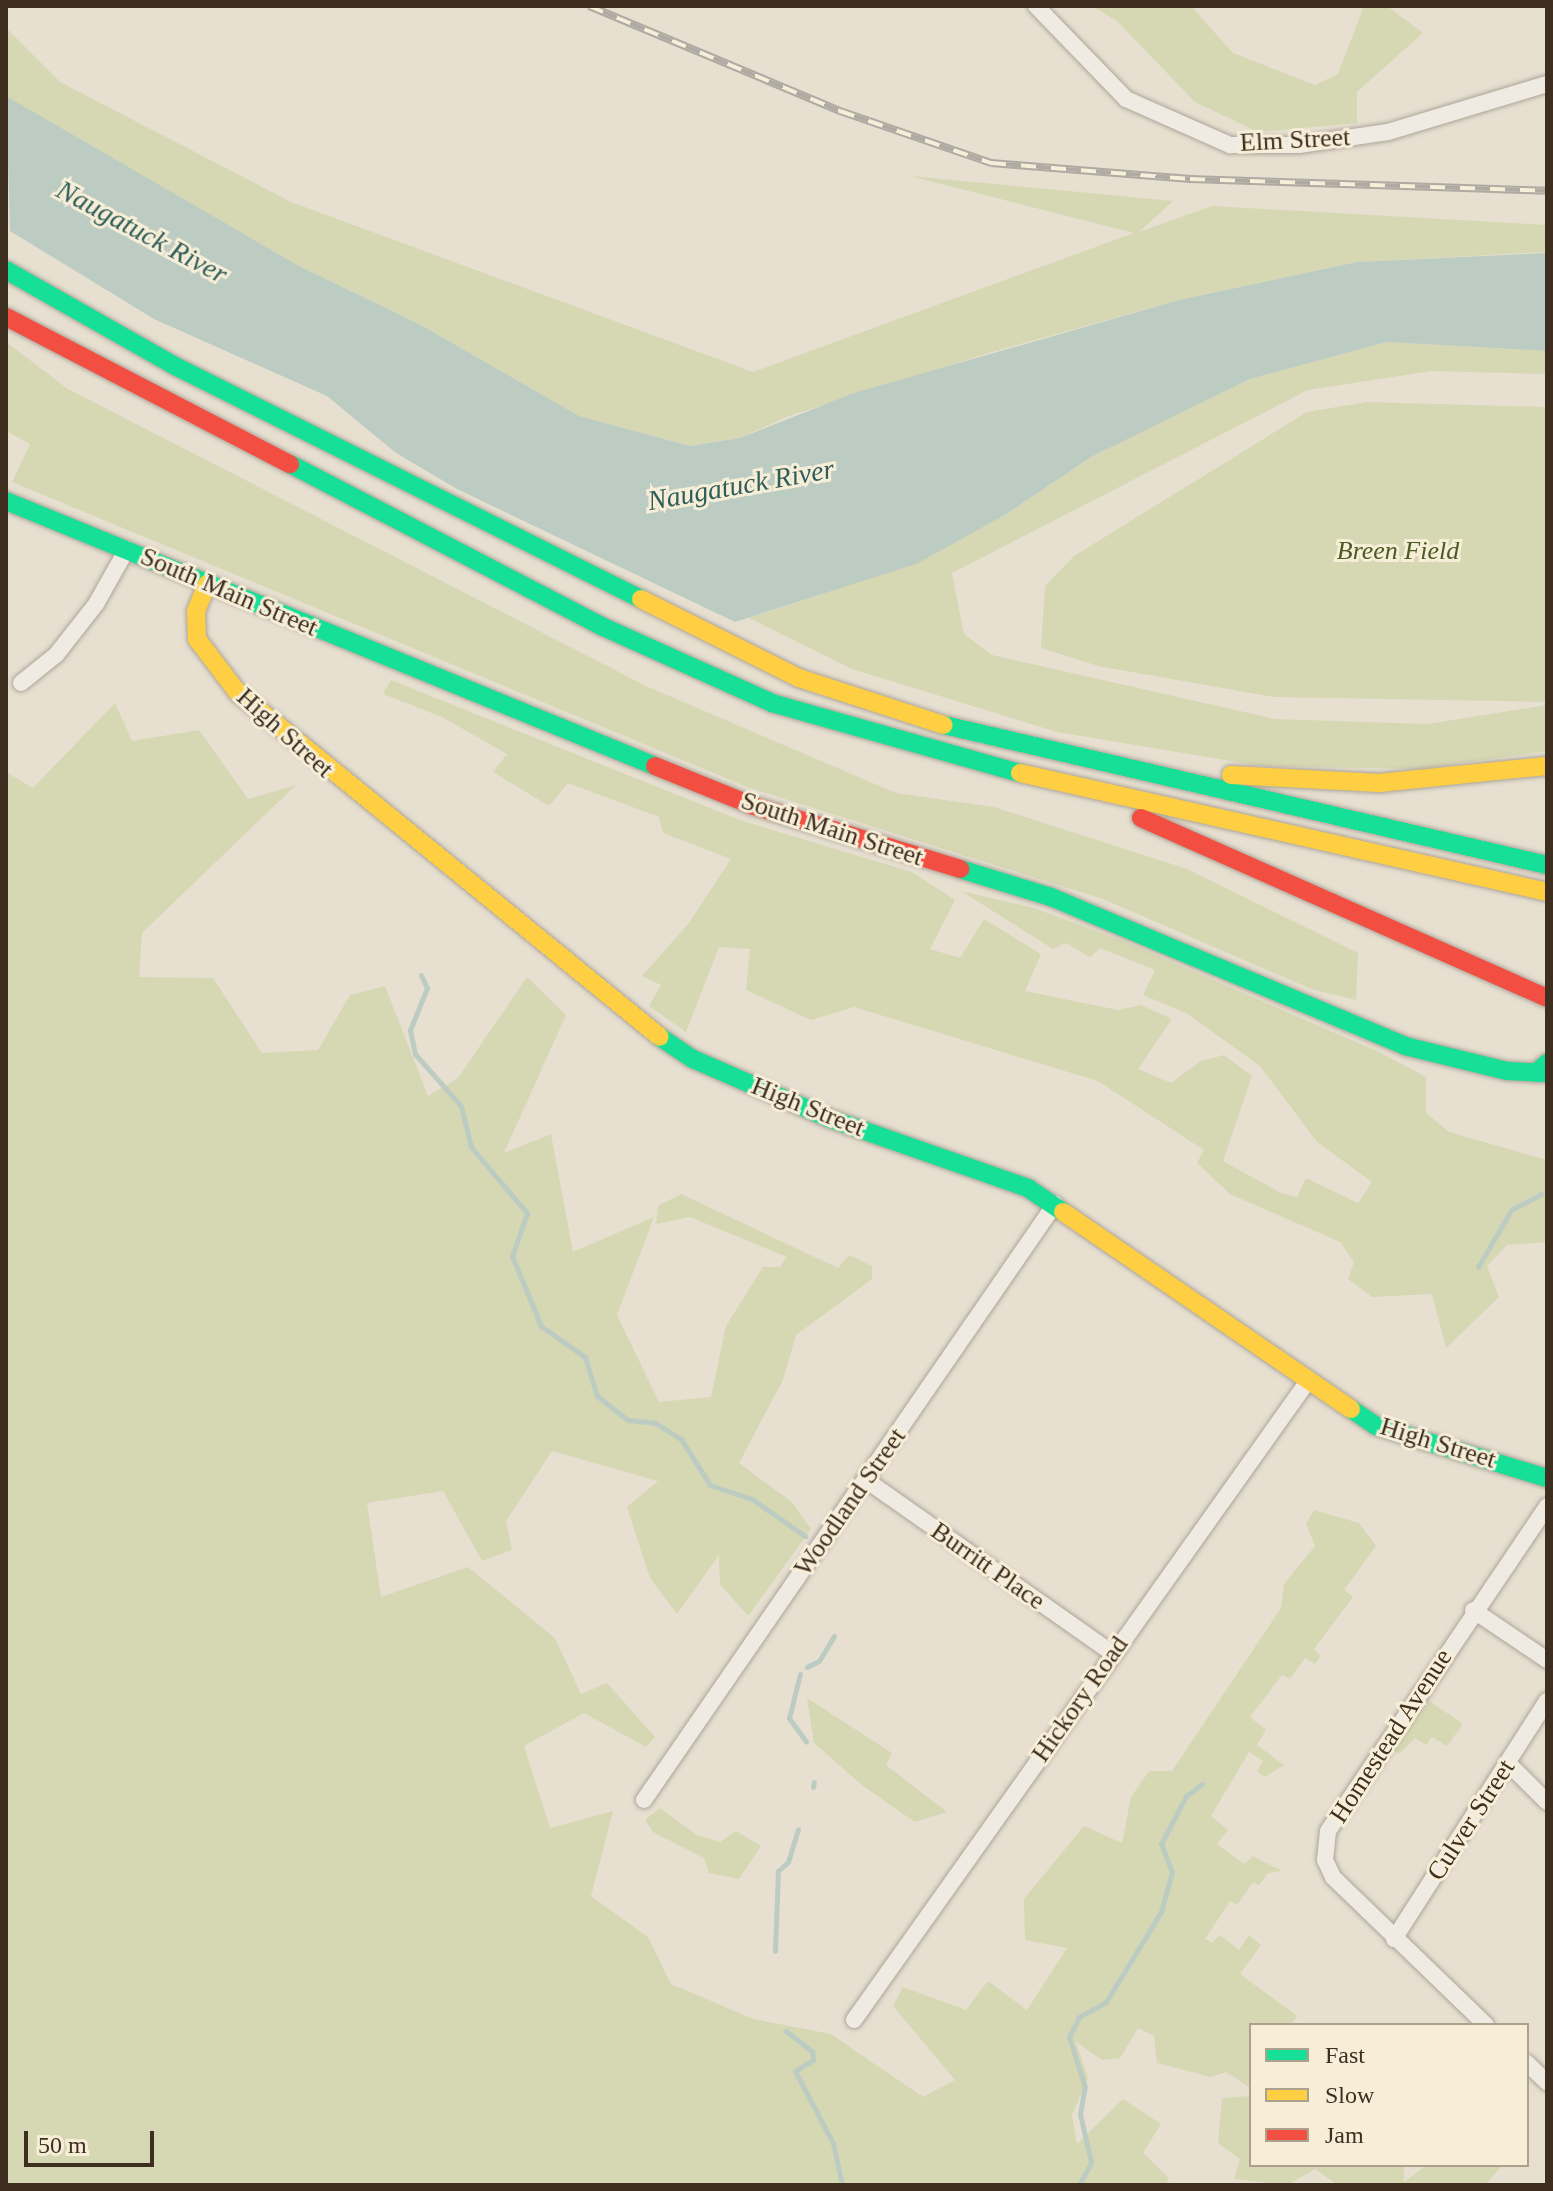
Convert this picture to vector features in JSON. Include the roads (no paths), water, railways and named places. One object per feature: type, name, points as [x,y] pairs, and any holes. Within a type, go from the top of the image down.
[{"type":"main road","points":[[6,270],[175,366],[740,652],[858,701],[979,736],[1547,865]]},
{"type":"main road","points":[[6,317],[169,406],[715,680],[831,725],[1040,778],[1547,892]]},
{"type":"main road","name":"South Main Street","points":[[6,501],[751,805],[1051,897],[1405,1046],[1543,1070]]},
{"type":"main road","name":"High Street","points":[[207,584],[196,611],[197,639],[238,693],[643,1026],[693,1059],[785,1100],[993,1174],[1055,1204],[1376,1426],[1547,1478]]},
{"type":"main road","points":[[979,736],[1304,782],[1379,783],[1547,766]]},
{"type":"main road","points":[[1040,778],[1225,850],[1547,998]]},
{"type":"street","name":"Elm Street","points":[[1036,6],[1126,99],[1230,145],[1299,145],[1388,132],[1547,84]]},
{"type":"street","points":[[21,683],[56,655],[96,604],[127,549]]},
{"type":"street","name":"Woodland Street","points":[[644,1800],[1055,1204]]},
{"type":"street","name":"Hickory Road","points":[[854,2020],[1111,1652],[1308,1381]]},
{"type":"street","name":"Burritt Place","points":[[866,1480],[1111,1652]]},
{"type":"street","name":"Homestead Avenue","points":[[1484,2023],[1333,1877],[1325,1860],[1328,1831],[1473,1610],[1547,1506]]},
{"type":"street","points":[[1473,1610],[1547,1660]]},
{"type":"street","name":"Culver Street","points":[[1394,1939],[1547,1701]]},
{"type":"street","points":[[1508,1763],[1547,1802]]},
{"type":"street","points":[[1529,2065],[1547,2082]]},
{"type":"water","name":"Naugatuck River","points":[[6,96],[299,266],[421,325],[579,416],[690,446],[740,438],[854,393],[1179,300],[1357,262],[1547,253],[1547,351],[1387,342],[1250,379],[1091,457],[1005,515],[916,564],[735,622],[457,489],[396,453],[327,396],[154,319],[10,231]]},
{"type":"waterway","points":[[421,975],[427,988],[410,1030],[415,1054],[461,1106],[471,1147],[527,1213],[512,1256],[541,1326],[585,1357],[597,1396],[628,1420],[655,1423],[681,1439],[710,1485],[752,1499],[805,1536]]},
{"type":"waterway","points":[[1478,1267],[1511,1210],[1541,1194]]},
{"type":"waterway","points":[[807,1667],[819,1661],[834,1636]]},
{"type":"waterway","points":[[800,1674],[789,1718],[806,1741]]},
{"type":"waterway","points":[[813,1787],[814,1782]]},
{"type":"waterway","points":[[1079,2185],[1091,2162],[1080,2114],[1085,2087],[1069,2037],[1079,2017],[1106,2002],[1161,1912],[1172,1872],[1161,1844],[1186,1796],[1202,1784]]},
{"type":"waterway","points":[[775,1951],[778,1871],[788,1862],[798,1829]]},
{"type":"waterway","points":[[786,2031],[812,2051],[813,2060],[795,2071],[833,2143],[842,2185]]},
{"type":"railway","points":[[589,6],[840,111],[991,163],[1190,179],[1547,191]]},
{"type":"park label","name":"Breen Field","points":[[1398,551]]}]
